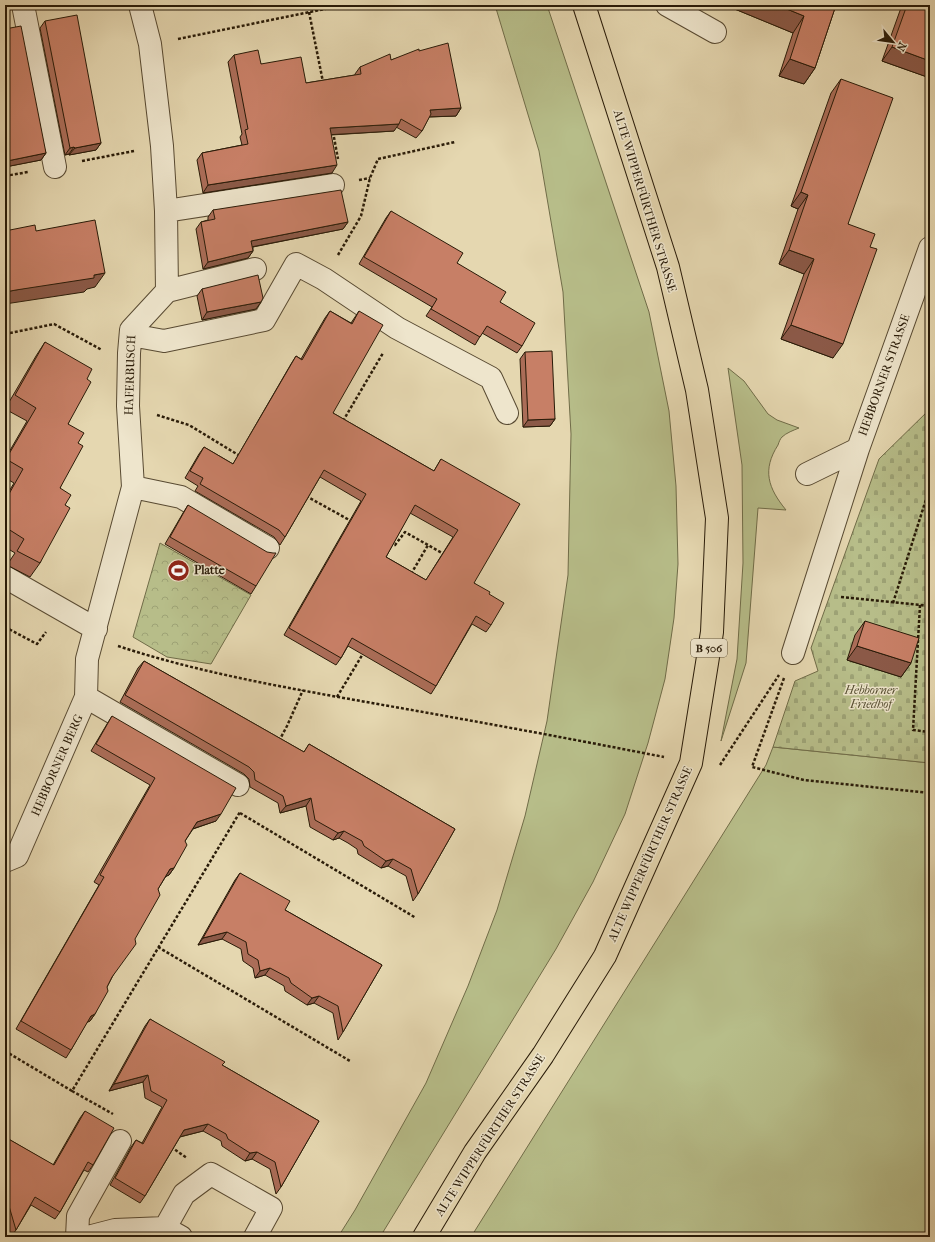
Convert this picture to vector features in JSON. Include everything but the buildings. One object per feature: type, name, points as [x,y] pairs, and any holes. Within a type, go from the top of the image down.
[{"type":"main road","name":"ALTE WIPPERFÜRTHER STRASSE","points":[[424,1237],[475,1152],[543,1055],[605,956],[691,762],[712,632],[717,518],[697,390],[668,267],[584,5]]},
{"type":"street","points":[[23,5],[55,167]]},
{"type":"street","points":[[140,5],[150,44],[162,146],[166,211],[167,291],[255,269]]},
{"type":"street","points":[[667,5],[715,32]]},
{"type":"street","points":[[166,211],[333,185]]},
{"type":"street","name":"HEBBORNER STRASSE","points":[[808,474],[858,449],[930,248]]},
{"type":"street","points":[[130,344],[164,341],[264,320],[296,264],[324,279],[398,328],[491,378],[507,413]]},
{"type":"street","name":"HAFERBUSCH","points":[[87,659],[95,634],[133,487],[128,406],[130,344],[132,330],[167,291]]},
{"type":"street","points":[[793,653],[858,449]]},
{"type":"street","points":[[133,487],[181,497],[268,548]]},
{"type":"street","points":[[5,577],[95,634]]},
{"type":"street","name":"HEBBORNER BERG","points":[[5,861],[17,856],[86,697],[87,659]]},
{"type":"street","points":[[86,697],[238,785]]},
{"type":"street","points":[[78,1237],[78,1216],[120,1141]]},
{"type":"street","points":[[88,1237],[115,1230],[173,1233],[184,1194],[211,1174],[271,1208],[255,1237]]},
{"type":"path","points":[[150,44],[344,5]]},
{"type":"path","points":[[309,12],[324,90]]},
{"type":"path","points":[[332,128],[338,160]]},
{"type":"path","points":[[324,279],[361,216],[370,178],[378,159],[455,142]]},
{"type":"path","points":[[5,334],[54,324],[108,354],[130,344]]},
{"type":"path","points":[[341,424],[398,328]]},
{"type":"path","points":[[128,406],[189,425],[241,457]]},
{"type":"path","points":[[892,603],[930,487]]},
{"type":"path","points":[[301,493],[355,523]]},
{"type":"path","points":[[389,542],[396,545],[405,532],[442,553]]},
{"type":"path","points":[[408,579],[428,545]]},
{"type":"path","points":[[812,594],[930,606]]},
{"type":"path","points":[[920,605],[913,730],[930,732]]},
{"type":"path","points":[[5,627],[37,644],[48,630]]},
{"type":"path","points":[[95,634],[158,660],[303,690],[649,754]]},
{"type":"path","points":[[337,696],[367,647]]},
{"type":"path","points":[[691,762],[717,770],[793,653]]},
{"type":"path","points":[[793,653],[752,767],[804,780],[930,793]]},
{"type":"path","points":[[277,745],[303,690]]},
{"type":"path","points":[[72,1091],[243,806]]},
{"type":"path","points":[[240,813],[416,918]]},
{"type":"path","points":[[158,947],[350,1061]]},
{"type":"path","points":[[5,1051],[100,1107]]},
{"type":"path","points":[[166,1145],[174,1149]]},
{"type":"green space","points":[[495,5],[547,5],[649,312],[669,411],[676,486],[678,564],[674,618],[665,679],[648,743],[625,814],[593,882],[556,949],[380,1237],[338,1237],[355,1210],[426,1083],[468,986],[497,910],[525,816],[547,721],[568,575],[571,434],[563,292],[539,151]]},
{"type":"green space","points":[[728,368],[744,381],[768,414],[777,420],[799,428],[781,438],[770,463],[769,479],[771,486],[786,510],[758,508],[746,663],[721,741],[737,659],[743,563],[742,465]]},
{"type":"green space","name":"Hebborner Friedhof","points":[[930,409],[930,763],[773,747],[795,681],[818,671],[811,648],[879,459]]},
{"type":"green space","points":[[160,543],[251,595],[211,664],[167,657],[133,637]]},
{"type":"green space","points":[[773,747],[930,763],[930,1237],[471,1237],[766,765]]},
{"type":"place","name":"Platte","points":[[178,570]]}]
